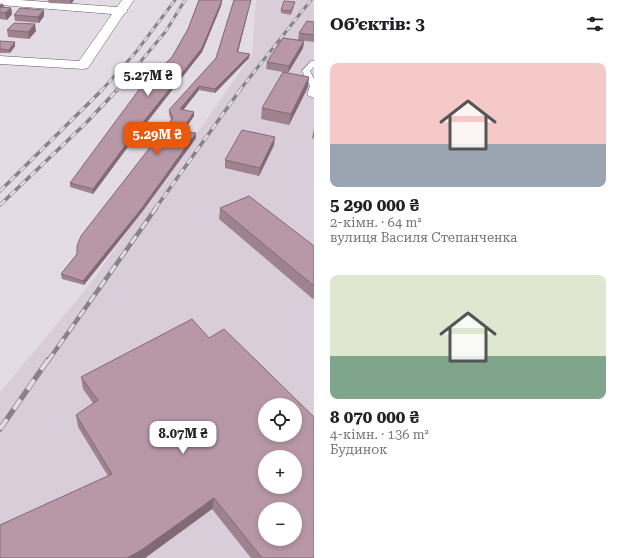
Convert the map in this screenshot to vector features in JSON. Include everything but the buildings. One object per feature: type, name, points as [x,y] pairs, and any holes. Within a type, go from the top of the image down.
[{"type":"street","points":[[0,2],[125,5]]},
{"type":"street","points":[[2,63],[83,65],[125,5]]},
{"type":"lane","points":[[314,62],[306,71],[314,86],[311,95],[314,96]]},
{"type":"shaded area","points":[[256,0],[314,0],[314,558],[0,558],[0,392],[87,288],[252,55]]},
{"type":"railway","points":[[101,91],[136,52],[175,0]]},
{"type":"railway","points":[[116,91],[166,31],[185,0]]},
{"type":"railway","points":[[239,91],[311,0]]},
{"type":"railway","points":[[0,205],[87,122],[117,90]]},
{"type":"railway","points":[[155,209],[240,90]]},
{"type":"railway","points":[[0,191],[101,91]]},
{"type":"railway","points":[[48,361],[156,208]]},
{"type":"railway","points":[[0,429],[48,360]]}]
